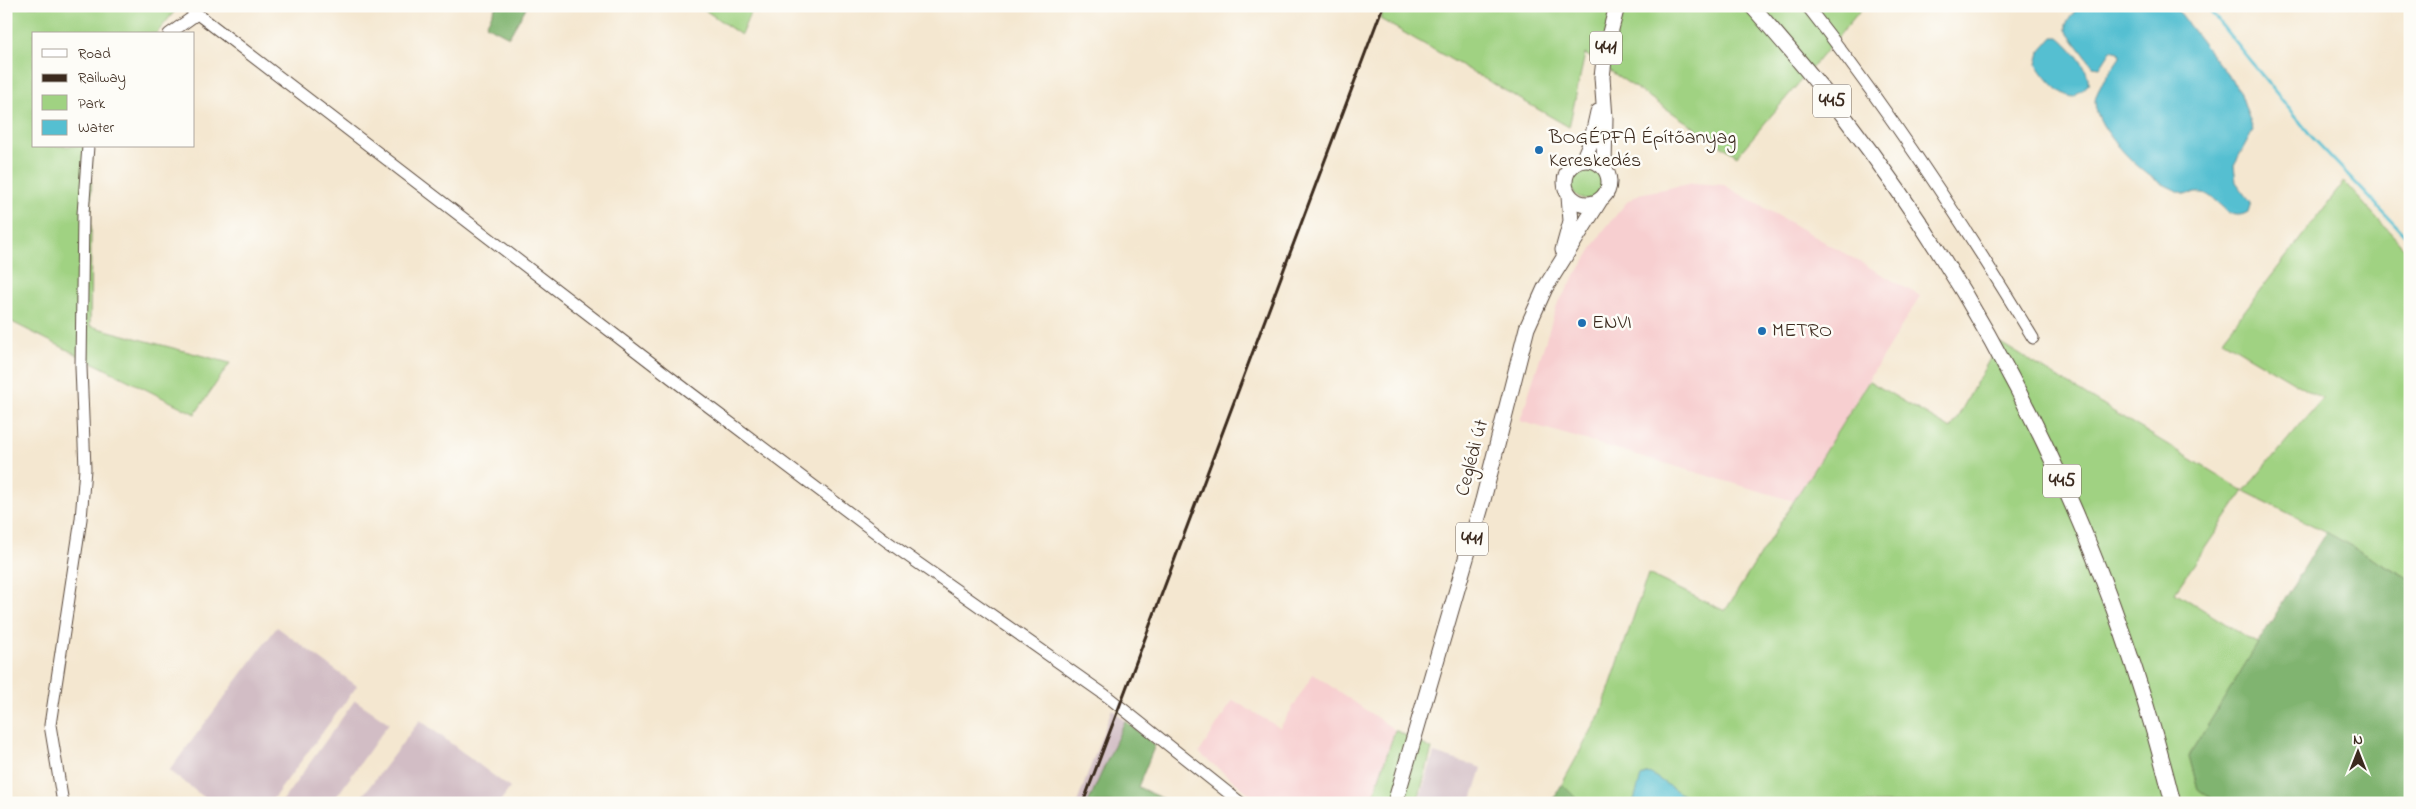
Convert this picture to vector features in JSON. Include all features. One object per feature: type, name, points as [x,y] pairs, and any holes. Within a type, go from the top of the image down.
[{"type":"main road","name":"441","points":[[1569,196],[1565,187],[1565,177],[1575,164],[1583,160],[1592,139],[1602,91],[1605,52],[1617,6]]},
{"type":"main road","name":"445","points":[[1752,6],[1843,115],[1895,185],[1967,298],[2019,390],[2056,467],[2098,566],[2142,691],[2173,803]]},
{"type":"main road","name":"441","points":[[1600,200],[1607,192],[1609,183],[1604,166],[1605,118],[1602,91]]},
{"type":"main road","points":[[1583,160],[1594,161],[1604,166]]},
{"type":"main road","points":[[1569,196],[1584,204],[1600,200]]},
{"type":"main road","name":"Ceglédi út","points":[[1555,270],[1571,221],[1569,196]]},
{"type":"main road","name":"Ceglédi út","points":[[1395,803],[1483,500],[1527,328],[1536,305],[1555,270],[1600,200]]},
{"type":"street","points":[[187,6],[684,389],[888,542],[1108,698],[1241,803]]},
{"type":"street","points":[[1807,6],[1924,169],[1998,280],[2032,338]]},
{"type":"street","points":[[172,32],[197,14]]},
{"type":"street","points":[[63,803],[50,725],[81,519],[85,469],[81,358],[83,214],[88,148]]},
{"type":"shaded area","points":[[1693,183],[1724,185],[1920,296],[1794,501],[1520,421],[1557,305],[1603,231],[1627,202],[1639,194]]},
{"type":"shaded area","points":[[277,627],[357,686],[270,803],[212,803],[169,771]]},
{"type":"shaded area","points":[[1313,674],[1395,730],[1371,803],[1261,803],[1199,753],[1233,700],[1280,728]]},
{"type":"shaded area","points":[[355,700],[389,723],[332,803],[281,803]]},
{"type":"shaded area","points":[[1112,709],[1125,721],[1088,803],[1077,803]]},
{"type":"shaded area","points":[[420,720],[510,788],[499,803],[357,803]]},
{"type":"shaded area","points":[[1434,753],[1482,768],[1471,803],[1418,803]]},
{"type":"green space","points":[[6,6],[179,6],[158,32],[32,32],[32,148],[92,148],[90,326],[230,363],[195,414],[6,319]]},
{"type":"green space","points":[[496,6],[527,6],[509,37],[486,25]]},
{"type":"green space","points":[[699,6],[753,6],[741,35]]},
{"type":"green space","points":[[1384,6],[1864,6],[1737,156],[1585,54],[1569,127],[1380,19]]},
{"type":"green space","points":[[1587,165],[1594,166],[1599,170],[1603,175],[1603,189],[1599,194],[1594,198],[1587,199],[1580,198],[1575,194],[1571,189],[1570,182],[1571,175],[1575,170],[1580,166]]},
{"type":"green space","points":[[2344,182],[2410,254],[2410,579],[2326,532],[2244,491],[2322,399],[2222,340]]},
{"type":"green space","points":[[1999,342],[2244,491],[2175,592],[2258,644],[2189,756],[2198,789],[2217,803],[1581,803],[1562,784],[1601,713],[1648,574],[1725,611],[1869,381],[1951,429]]},
{"type":"green space","points":[[2326,532],[2410,579],[2410,803],[2217,803],[2198,789],[2189,756]]},
{"type":"green space","points":[[1125,721],[1155,745],[1138,787],[1172,803],[1088,803]]},
{"type":"green space","points":[[1395,730],[1432,749],[1417,803],[1371,803]]},
{"type":"green space","points":[[1562,784],[1581,803],[1551,803]]},
{"type":"water","points":[[2078,6],[2174,6],[2240,91],[2253,130],[2234,165],[2236,182],[2251,202],[2248,212],[2236,215],[2226,210],[2206,194],[2184,193],[2163,184],[2142,170],[2118,146],[2100,119],[2095,107],[2096,96],[2120,57],[2119,52],[2111,50],[2100,67],[2093,66],[2066,30],[2066,24]]},
{"type":"water","points":[[2053,37],[2059,37],[2069,46],[2086,72],[2088,85],[2074,97],[2058,89],[2037,64],[2040,52]]},
{"type":"water","points":[[1647,773],[1695,803],[1633,803],[1641,777]]},
{"type":"waterway","points":[[2206,6],[2312,137],[2410,240]]},
{"type":"railway","points":[[1083,803],[1383,6]]},
{"type":"place","name":"BOGÉPFA Építőanyag Kereskedés","points":[[1539,150]]},
{"type":"place","name":"ENVI","points":[[1582,323]]},
{"type":"place","name":"METRO","points":[[1762,331]]}]
